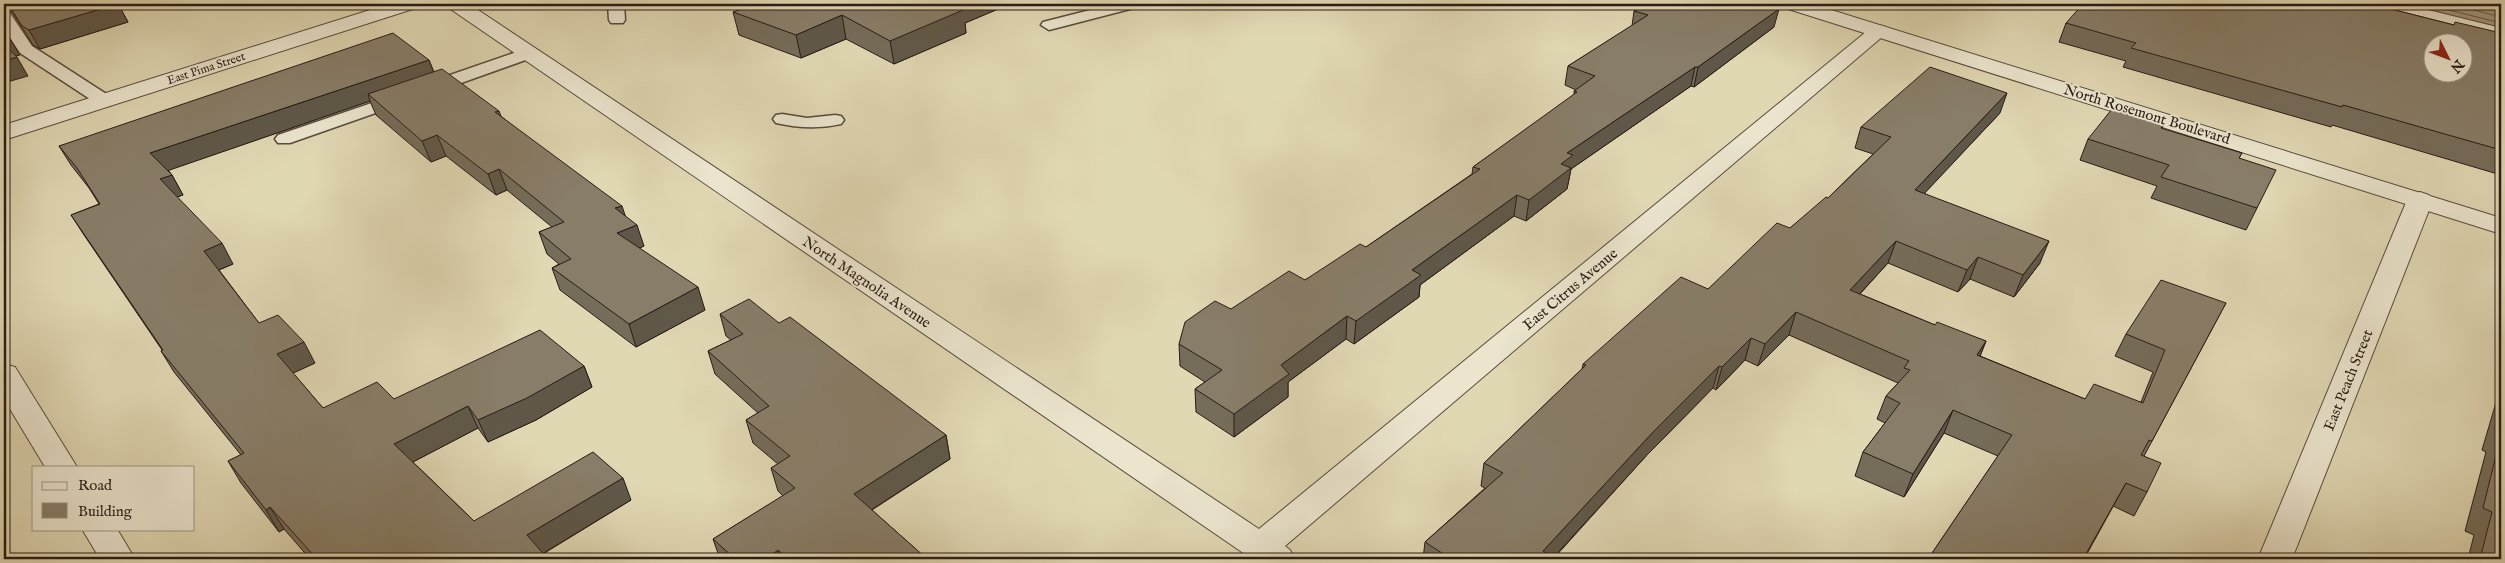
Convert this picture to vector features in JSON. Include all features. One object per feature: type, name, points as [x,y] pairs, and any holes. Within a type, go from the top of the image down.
[{"type":"street","name":"East Pima Street","points":[[4,133],[409,4]]},
{"type":"street","name":"North Magnolia Avenue","points":[[456,4],[1269,553]]},
{"type":"street","name":"North Rosemont Boulevard","points":[[1792,4],[2501,226]]},
{"type":"street","points":[[2380,4],[2501,34]]},
{"type":"street","name":"East Citrus Avenue","points":[[1269,553],[1879,31]]},
{"type":"street","name":"East Peach Street","points":[[2275,559],[2420,200]]},
{"type":"street","points":[[4,374],[60,466]]},
{"type":"street","points":[[100,530],[118,559]]},
{"type":"lane","points":[[616,4],[617,20]]},
{"type":"lane","points":[[1079,4],[1049,25],[1132,4]]},
{"type":"lane","points":[[4,16],[26,49],[105,101]]},
{"type":"lane","points":[[284,139],[528,53]]},
{"type":"lane","points":[[782,119],[807,123],[834,120]]},
{"type":"water","points":[[2405,4],[2501,4],[2501,28]]},
{"type":"building","points":[[8,4],[118,4],[29,30],[22,26]]},
{"type":"building","points":[[757,4],[953,4],[951,5],[963,10],[890,41],[842,15],[796,35],[733,12]]},
{"type":"building","points":[[1646,4],[1764,4],[1779,9],[1698,67],[1695,67],[1567,153],[1573,155],[1561,164],[1571,168],[1529,200],[1517,195],[1412,270],[1421,275],[1356,321],[1347,316],[1281,365],[1289,374],[1234,414],[1195,389],[1222,370],[1179,344],[1185,322],[1215,301],[1231,309],[1289,271],[1305,280],[1360,244],[1366,247],[1480,169],[1473,167],[1577,92],[1574,91],[1595,76],[1568,66],[1648,15],[1634,11]]},
{"type":"building","points":[[2083,4],[2380,4],[2379,6],[2454,25],[2455,22],[2501,33],[2501,150],[2131,48],[2136,43],[2066,23]]},
{"type":"building","points":[[4,29],[8,36],[4,38]]},
{"type":"building","points":[[393,33],[429,60],[150,153],[172,175],[160,179],[222,243],[204,251],[259,323],[278,315],[304,342],[277,354],[323,408],[377,382],[394,399],[540,330],[584,366],[527,398],[478,420],[468,406],[394,444],[474,521],[593,452],[623,478],[527,535],[548,559],[317,559],[270,507],[266,510],[228,461],[244,453],[161,351],[163,350],[71,215],[100,204],[77,168],[59,146]]},
{"type":"building","points":[[4,45],[17,57],[4,61]]},
{"type":"building","points":[[1930,67],[2007,93],[1915,190],[2049,241],[2023,275],[1978,257],[1967,270],[1896,241],[1850,290],[1935,325],[1937,322],[1986,341],[1977,355],[2085,399],[2094,384],[2143,403],[2165,350],[2126,334],[2161,280],[2226,303],[2152,441],[2149,440],[2141,455],[2161,463],[2147,492],[2126,483],[2083,559],[1928,559],[2012,435],[1953,410],[1913,474],[1863,452],[1900,403],[1886,396],[1910,370],[1904,368],[1909,361],[1796,312],[1765,344],[1751,338],[1722,367],[1719,366],[1653,432],[1543,551],[1556,559],[1451,559],[1425,542],[1503,473],[1484,463],[1586,365],[1583,364],[1681,277],[1708,289],[1777,223],[1790,228],[1826,197],[1828,198],[1891,137],[1861,127]]},
{"type":"building","points":[[442,69],[499,111],[495,112],[622,206],[615,208],[637,225],[617,233],[698,287],[629,324],[552,268],[571,259],[539,232],[564,222],[499,169],[488,174],[437,135],[422,141],[368,94]]},
{"type":"building","points":[[2112,109],[2164,124],[2161,128],[2242,153],[2239,158],[2276,170],[2257,208],[2161,177],[2169,165],[2088,139]]},
{"type":"building","points":[[749,299],[779,323],[790,317],[946,435],[854,494],[927,559],[788,559],[778,550],[766,559],[735,559],[713,539],[795,488],[771,468],[790,456],[746,420],[769,406],[708,351],[743,334],[720,314]]},
{"type":"building","points":[[2501,435],[2501,559],[2480,559],[2492,512],[2483,508]]}]
